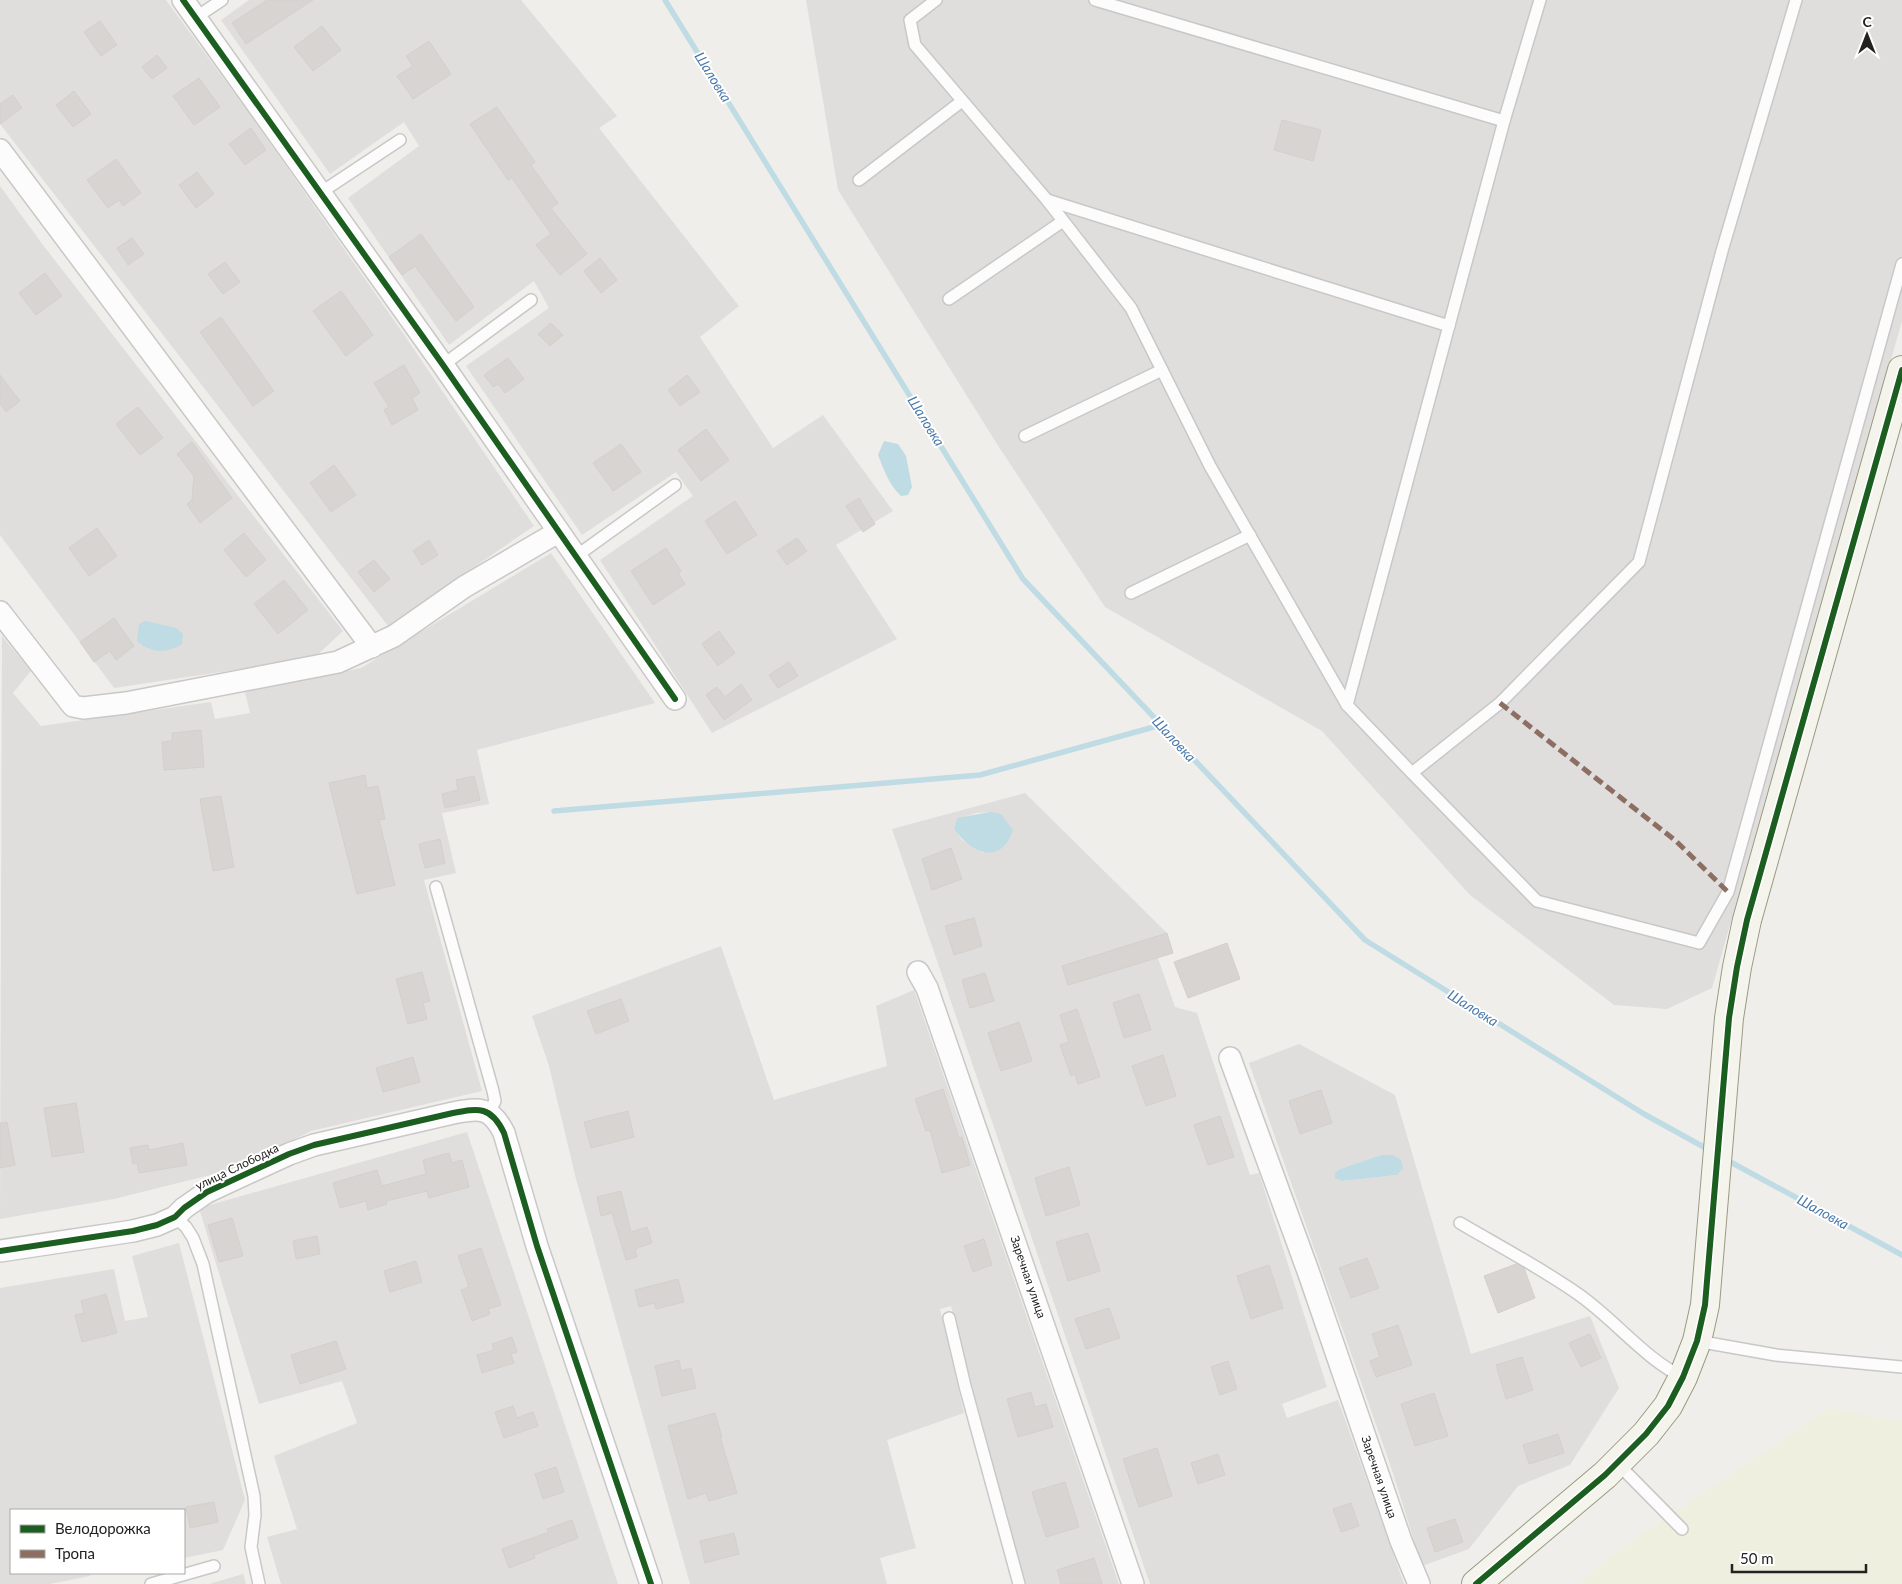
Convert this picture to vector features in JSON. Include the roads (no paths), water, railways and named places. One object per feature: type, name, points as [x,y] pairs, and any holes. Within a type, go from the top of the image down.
[{"type":"street","points":[[182,0],[443,365],[675,699]]},
{"type":"street","points":[[0,150],[372,647]]},
{"type":"street","points":[[1476,1584],[1556,1518],[1646,1434],[1668,1406],[1683,1377],[1697,1340],[1705,1306],[1729,1018],[1737,966],[1740,897],[1902,370]]},
{"type":"street","points":[[0,612],[61,693],[73,706],[83,708],[126,702],[338,662],[394,636],[464,588],[558,532]]},
{"type":"street","name":"Заречная улица","points":[[918,972],[928,988],[1133,1584]]},
{"type":"street","name":"Заречная улица","points":[[1230,1058],[1308,1271],[1401,1541],[1420,1584]]},
{"type":"street","name":"улица Слободка","points":[[0,1251],[132,1231],[157,1225],[174,1218],[184,1208],[207,1192],[289,1154],[314,1145],[453,1113],[472,1110],[489,1112]]},
{"type":"street","points":[[489,1112],[498,1121],[504,1133],[540,1256],[651,1584]]},
{"type":"lane","points":[[196,18],[222,0]]},
{"type":"lane","points":[[936,0],[910,20],[915,45],[1047,200],[1131,308],[1210,466],[1347,705],[1537,901],[1699,943],[1740,897],[1902,264]]},
{"type":"lane","points":[[1095,0],[1504,121]]},
{"type":"lane","points":[[1347,705],[1504,121],[1540,0]]},
{"type":"lane","points":[[1412,773],[1500,703],[1639,562],[1722,251],[1796,0]]},
{"type":"lane","points":[[859,180],[962,101]]},
{"type":"lane","points":[[320,193],[400,140]]},
{"type":"lane","points":[[1047,200],[1449,326]]},
{"type":"lane","points":[[949,299],[1063,221]]},
{"type":"lane","points":[[443,365],[531,300]]},
{"type":"lane","points":[[1025,436],[1162,370]]},
{"type":"lane","points":[[575,557],[676,485]]},
{"type":"lane","points":[[1131,593],[1250,535]]},
{"type":"lane","points":[[436,887],[494,1091],[495,1101],[489,1112]]},
{"type":"lane","points":[[174,1218],[186,1227],[193,1238],[203,1264],[215,1311],[254,1496],[255,1515],[251,1548],[259,1584]]},
{"type":"lane","points":[[1460,1222],[1578,1294],[1624,1331],[1666,1370],[1683,1377]]},
{"type":"lane","points":[[948,1318],[1019,1584]]},
{"type":"lane","points":[[1697,1340],[1768,1354],[1902,1367]]},
{"type":"lane","points":[[1617,1463],[1682,1529]]},
{"type":"lane","points":[[151,1584],[214,1566]]},
{"type":"water","points":[[884,441],[898,444],[906,456],[912,487],[908,495],[901,496],[893,487],[885,472],[878,455]]},
{"type":"water","points":[[146,621],[176,628],[183,634],[182,644],[165,651],[153,650],[142,645],[137,641],[139,624]]},
{"type":"water","points":[[990,812],[1001,814],[1013,830],[1008,841],[1001,849],[994,852],[986,852],[977,850],[969,845],[954,829],[957,818]]},
{"type":"water","points":[[1381,1155],[1393,1155],[1401,1160],[1403,1168],[1397,1175],[1342,1181],[1335,1178],[1335,1173],[1340,1169]]},
{"type":"waterway","name":"Шаловка","points":[[665,0],[1023,579],[1365,940],[1644,1114],[1711,1151]]},
{"type":"waterway","points":[[554,811],[980,775],[1161,725]]},
{"type":"waterway","name":"Шаловка","points":[[1725,1159],[1902,1255]]}]
